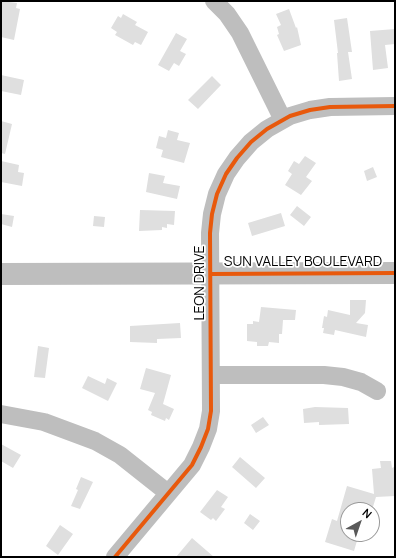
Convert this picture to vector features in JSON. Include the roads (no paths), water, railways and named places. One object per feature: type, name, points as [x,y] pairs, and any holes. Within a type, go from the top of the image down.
[{"type":"main road","name":"SUN VALLEY BOULEVARD","points":[[1,274],[395,273]]},
{"type":"street","points":[[214,1],[227,14],[240,33],[283,120]]},
{"type":"street","name":"LEON DRIVE","points":[[115,557],[192,465],[208,429],[211,411],[210,233],[212,214],[217,194],[226,174],[236,158],[251,142],[267,129],[283,120],[310,110],[330,107],[395,106]]},
{"type":"street","points":[[211,375],[324,375],[343,377],[361,382],[378,391]]},
{"type":"street","points":[[1,414],[44,422],[95,441],[120,455],[168,493]]}]
